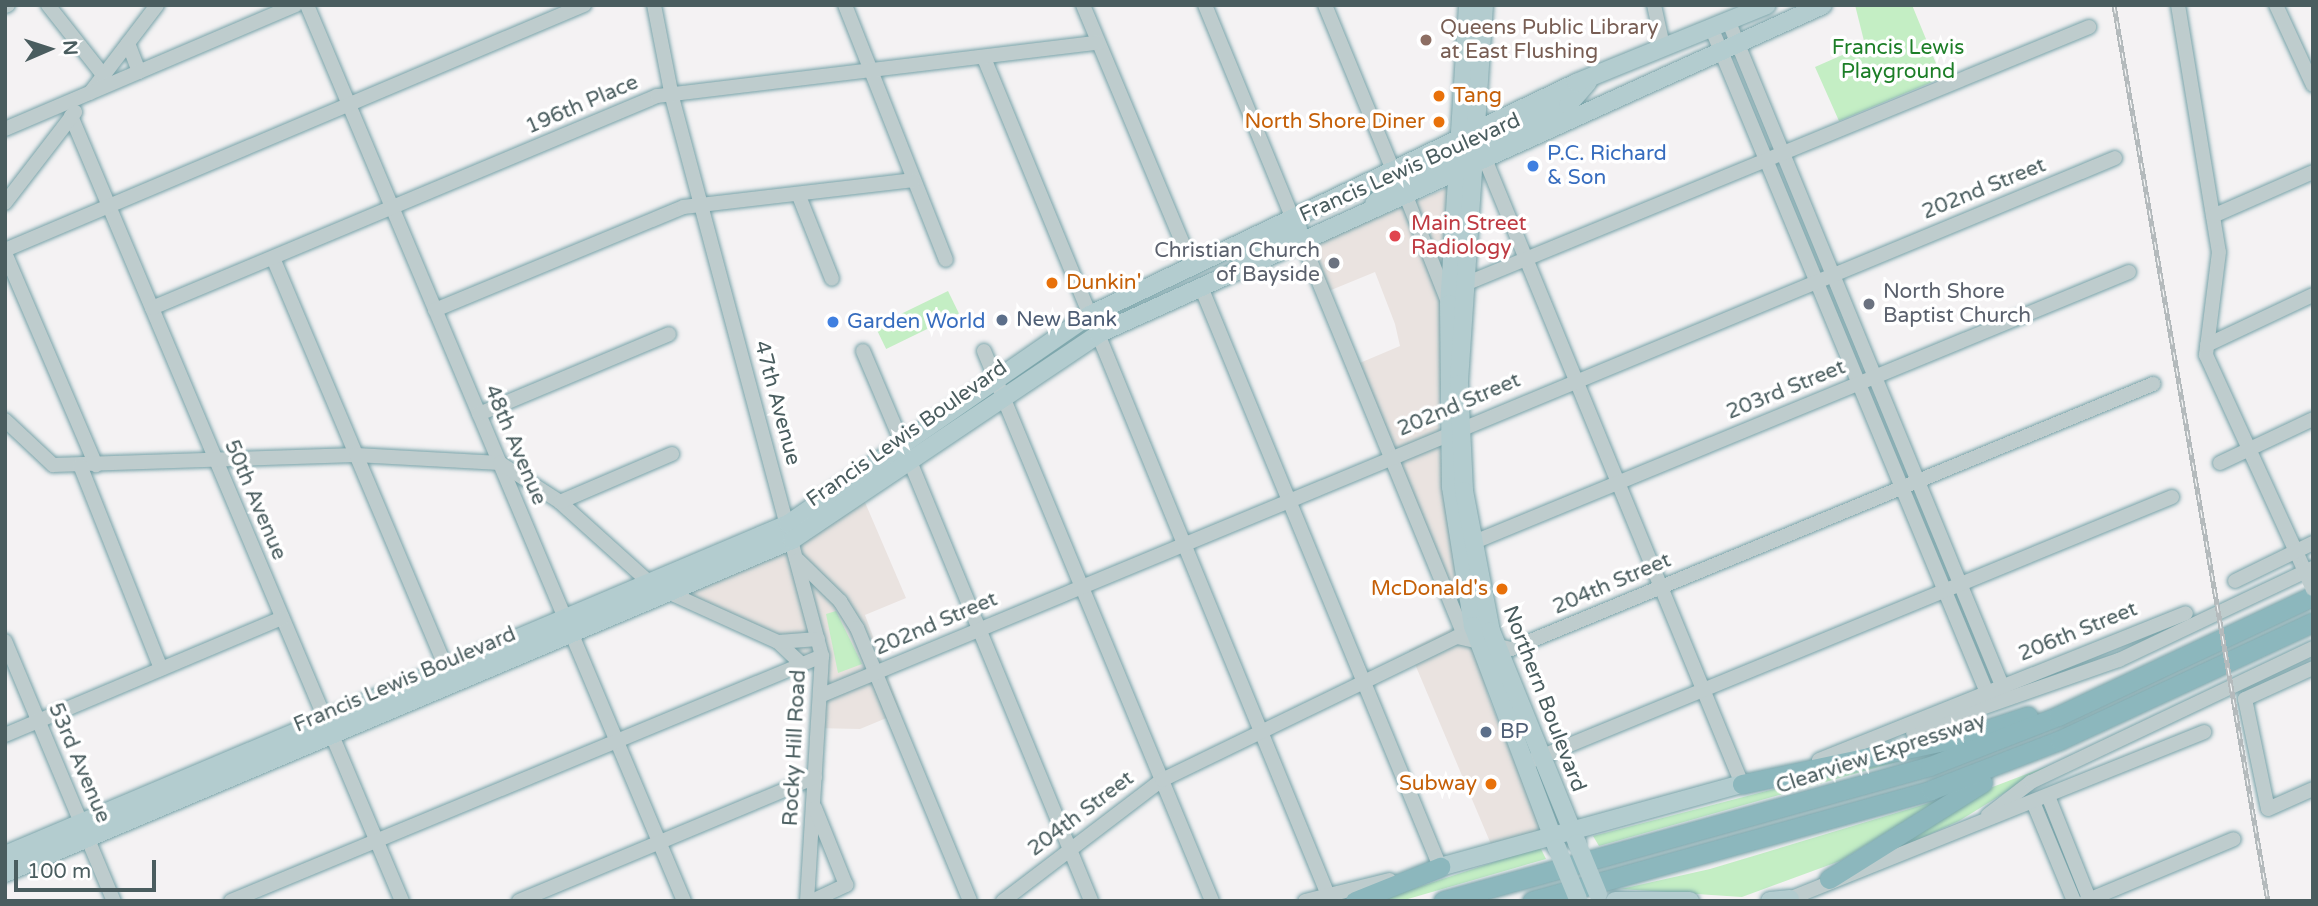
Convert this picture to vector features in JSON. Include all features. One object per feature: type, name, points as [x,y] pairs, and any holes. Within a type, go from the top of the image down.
[{"type":"highway","name":"Clearview Expressway","points":[[1443,901],[1930,766],[2208,646],[2313,596]]},
{"type":"highway","points":[[1829,880],[1947,800],[2313,622]]},
{"type":"highway","points":[[1742,785],[1967,736],[2208,646]]},
{"type":"highway","points":[[1532,901],[1931,790],[2164,693]]},
{"type":"highway","points":[[1355,901],[1440,867]]},
{"type":"main road","name":"Northern Boulevard","points":[[1466,546],[1464,491],[1455,430],[1465,284],[1468,5]]},
{"type":"main road","name":"Northern Boulevard","points":[[1483,5],[1449,304],[1455,430],[1466,546],[1476,609],[1496,643],[1541,757],[1579,900]]},
{"type":"main road","name":"Francis Lewis Boulevard","points":[[329,728],[447,669],[672,594],[790,532],[999,385],[1090,315],[1191,264],[1367,212],[1406,196],[1468,153],[1592,76],[1767,5]]},
{"type":"main road","name":"Francis Lewis Boulevard","points":[[999,385],[1098,334],[1201,287],[1299,230],[1393,170],[1468,153],[1738,44],[1823,5]]},
{"type":"main road","points":[[1367,212],[1394,185],[1468,153]]},
{"type":"main road","name":"Francis Lewis Boulevard","points":[[5,855],[84,830],[569,627],[652,584],[790,532]]},
{"type":"main road","name":"Northern Boulevard","points":[[1476,609],[1470,636],[1523,765],[1599,897]]},
{"type":"main road","name":"Clearview Expressway","points":[[1564,838],[1742,785]]},
{"type":"main road","name":"Francis Lewis Boulevard","points":[[5,873],[84,830]]},
{"type":"main road","points":[[1440,867],[1564,838]]},
{"type":"main road","points":[[1770,901],[1788,900]]},
{"type":"main road","points":[[1615,901],[1690,901]]},
{"type":"street","points":[[48,5],[103,75]]},
{"type":"street","points":[[5,203],[157,5]]},
{"type":"street","points":[[5,129],[296,5]]},
{"type":"street","name":"48th Avenue","points":[[307,5],[684,901]]},
{"type":"street","points":[[96,465],[5,252],[584,5]]},
{"type":"street","name":"47th Avenue","points":[[654,5],[672,97],[797,559]]},
{"type":"street","points":[[845,5],[868,74],[946,260]]},
{"type":"street","points":[[1083,5],[1191,264]]},
{"type":"street","points":[[1205,5],[1391,457],[1470,636]]},
{"type":"street","points":[[1325,5],[1393,170]]},
{"type":"street","points":[[1654,5],[1663,46]]},
{"type":"street","points":[[2178,5],[2219,252],[2206,355],[2295,551],[2308,568],[2313,589]]},
{"type":"street","points":[[2276,5],[2313,85]]},
{"type":"street","points":[[1728,20],[2003,688]]},
{"type":"street","points":[[1711,27],[1988,695]]},
{"type":"street","points":[[1465,284],[2090,27]]},
{"type":"street","points":[[128,43],[139,72]]},
{"type":"street","name":"196th Place","points":[[152,308],[656,96],[672,97],[868,74],[1098,43]]},
{"type":"street","points":[[2298,54],[2313,48]]},
{"type":"street","points":[[984,58],[1090,315]]},
{"type":"street","name":"50th Avenue","points":[[71,116],[402,901]]},
{"type":"street","points":[[1468,153],[1527,260],[1742,785]]},
{"type":"street","name":"202nd Street","points":[[822,695],[1576,379],[2115,159]]},
{"type":"street","points":[[2213,216],[2313,172]]},
{"type":"street","points":[[435,310],[701,205],[913,180]]},
{"type":"street","points":[[799,195],[832,279]]},
{"type":"street","points":[[1406,196],[1449,304]]},
{"type":"street","points":[[273,257],[447,669]]},
{"type":"street","name":"203rd Street","points":[[1466,546],[2129,272]]},
{"type":"street","points":[[1201,287],[1440,867],[1305,901]]},
{"type":"street","points":[[2207,345],[2313,295]]},
{"type":"street","points":[[479,414],[669,334]]},
{"type":"street","points":[[1098,334],[1328,895]]},
{"type":"street","points":[[863,351],[1091,901]]},
{"type":"street","points":[[984,351],[1212,901]]},
{"type":"street","name":"204th Street","points":[[1003,901],[1069,848],[1162,780],[1363,681],[1470,636],[1511,649],[2153,384]]},
{"type":"street","points":[[2220,463],[2313,419]]},
{"type":"street","points":[[5,420],[53,465],[356,455],[500,463],[560,502],[652,584]]},
{"type":"street","points":[[560,502],[672,454]]},
{"type":"street","points":[[80,465],[162,668]]},
{"type":"street","points":[[1523,765],[2172,497]]},
{"type":"street","points":[[2235,581],[2313,543]]},
{"type":"street","points":[[797,559],[840,601],[876,672],[970,901]]},
{"type":"street","name":"Rocky Hill Road","points":[[797,559],[822,656],[809,901]]},
{"type":"street","points":[[1875,741],[1988,710],[2119,660],[2308,568]]},
{"type":"street","points":[[672,594],[778,642],[802,664]]},
{"type":"street","name":"206th Street","points":[[1988,695],[2186,612]]},
{"type":"street","points":[[5,734],[282,618]]},
{"type":"street","points":[[778,642],[818,639]]},
{"type":"street","name":"53rd Avenue","points":[[5,641],[114,901]]},
{"type":"street","points":[[1973,826],[2031,782],[2313,649]]},
{"type":"street","points":[[231,901],[616,739],[822,656]]},
{"type":"street","points":[[2313,668],[2245,699],[2268,809],[2313,791]]},
{"type":"street","name":"Clearview Expressway","points":[[1742,785],[1875,741],[1988,695]]},
{"type":"street","points":[[1788,900],[1829,880],[2034,802],[2204,732]]},
{"type":"street","points":[[519,901],[815,777]]},
{"type":"street","points":[[2048,796],[2089,900],[2234,839]]},
{"type":"street","points":[[2034,802],[2074,901]]},
{"type":"street","points":[[809,901],[846,885],[814,804]]},
{"type":"shaded area","points":[[1449,187],[1439,429],[1446,510],[1463,611],[1489,698],[1543,833],[1493,849],[1409,650],[1457,626],[1348,368],[1400,346],[1395,324],[1375,272],[1319,295],[1300,250]]},
{"type":"shaded area","points":[[864,500],[906,598],[865,615],[901,712],[860,729],[813,728],[815,664],[676,600],[808,540]]},
{"type":"green space","name":"Francis Lewis Playground","points":[[1855,5],[1912,5],[1942,78],[1839,121],[1815,67],[1865,45]]},
{"type":"green space","points":[[948,291],[959,313],[886,349],[875,327]]},
{"type":"green space","points":[[836,611],[862,664],[838,673],[826,614]]},
{"type":"green space","points":[[1935,751],[1599,846],[1593,836],[1797,783]]},
{"type":"green space","points":[[2048,766],[1959,821],[1891,852],[1953,802]]},
{"type":"green space","points":[[1939,800],[1840,861],[1742,897],[1621,889],[1710,869]]},
{"type":"green space","points":[[1540,847],[1546,859],[1401,901],[1376,901]]},
{"type":"railway","points":[[2114,5],[2268,901]]},
{"type":"place","name":"Queens Public Library at East Flushing","points":[[1426,40]]},
{"type":"place","name":"Tang","points":[[1439,96]]},
{"type":"place","name":"North Shore Diner","points":[[1439,122]]},
{"type":"place","name":"P.C. Richard & Son","points":[[1533,166]]},
{"type":"place","name":"Main Street Radiology","points":[[1395,236]]},
{"type":"place","name":"Christian Church of Bayside","points":[[1334,263]]},
{"type":"place","name":"Dunkin'","points":[[1052,283]]},
{"type":"place","name":"North Shore Baptist Church","points":[[1869,304]]},
{"type":"place","name":"New Bank","points":[[1002,320]]},
{"type":"place","name":"Garden World","points":[[833,322]]},
{"type":"place","name":"McDonald's","points":[[1502,589]]},
{"type":"place","name":"BP","points":[[1486,732]]},
{"type":"place","name":"Subway","points":[[1491,784]]}]
